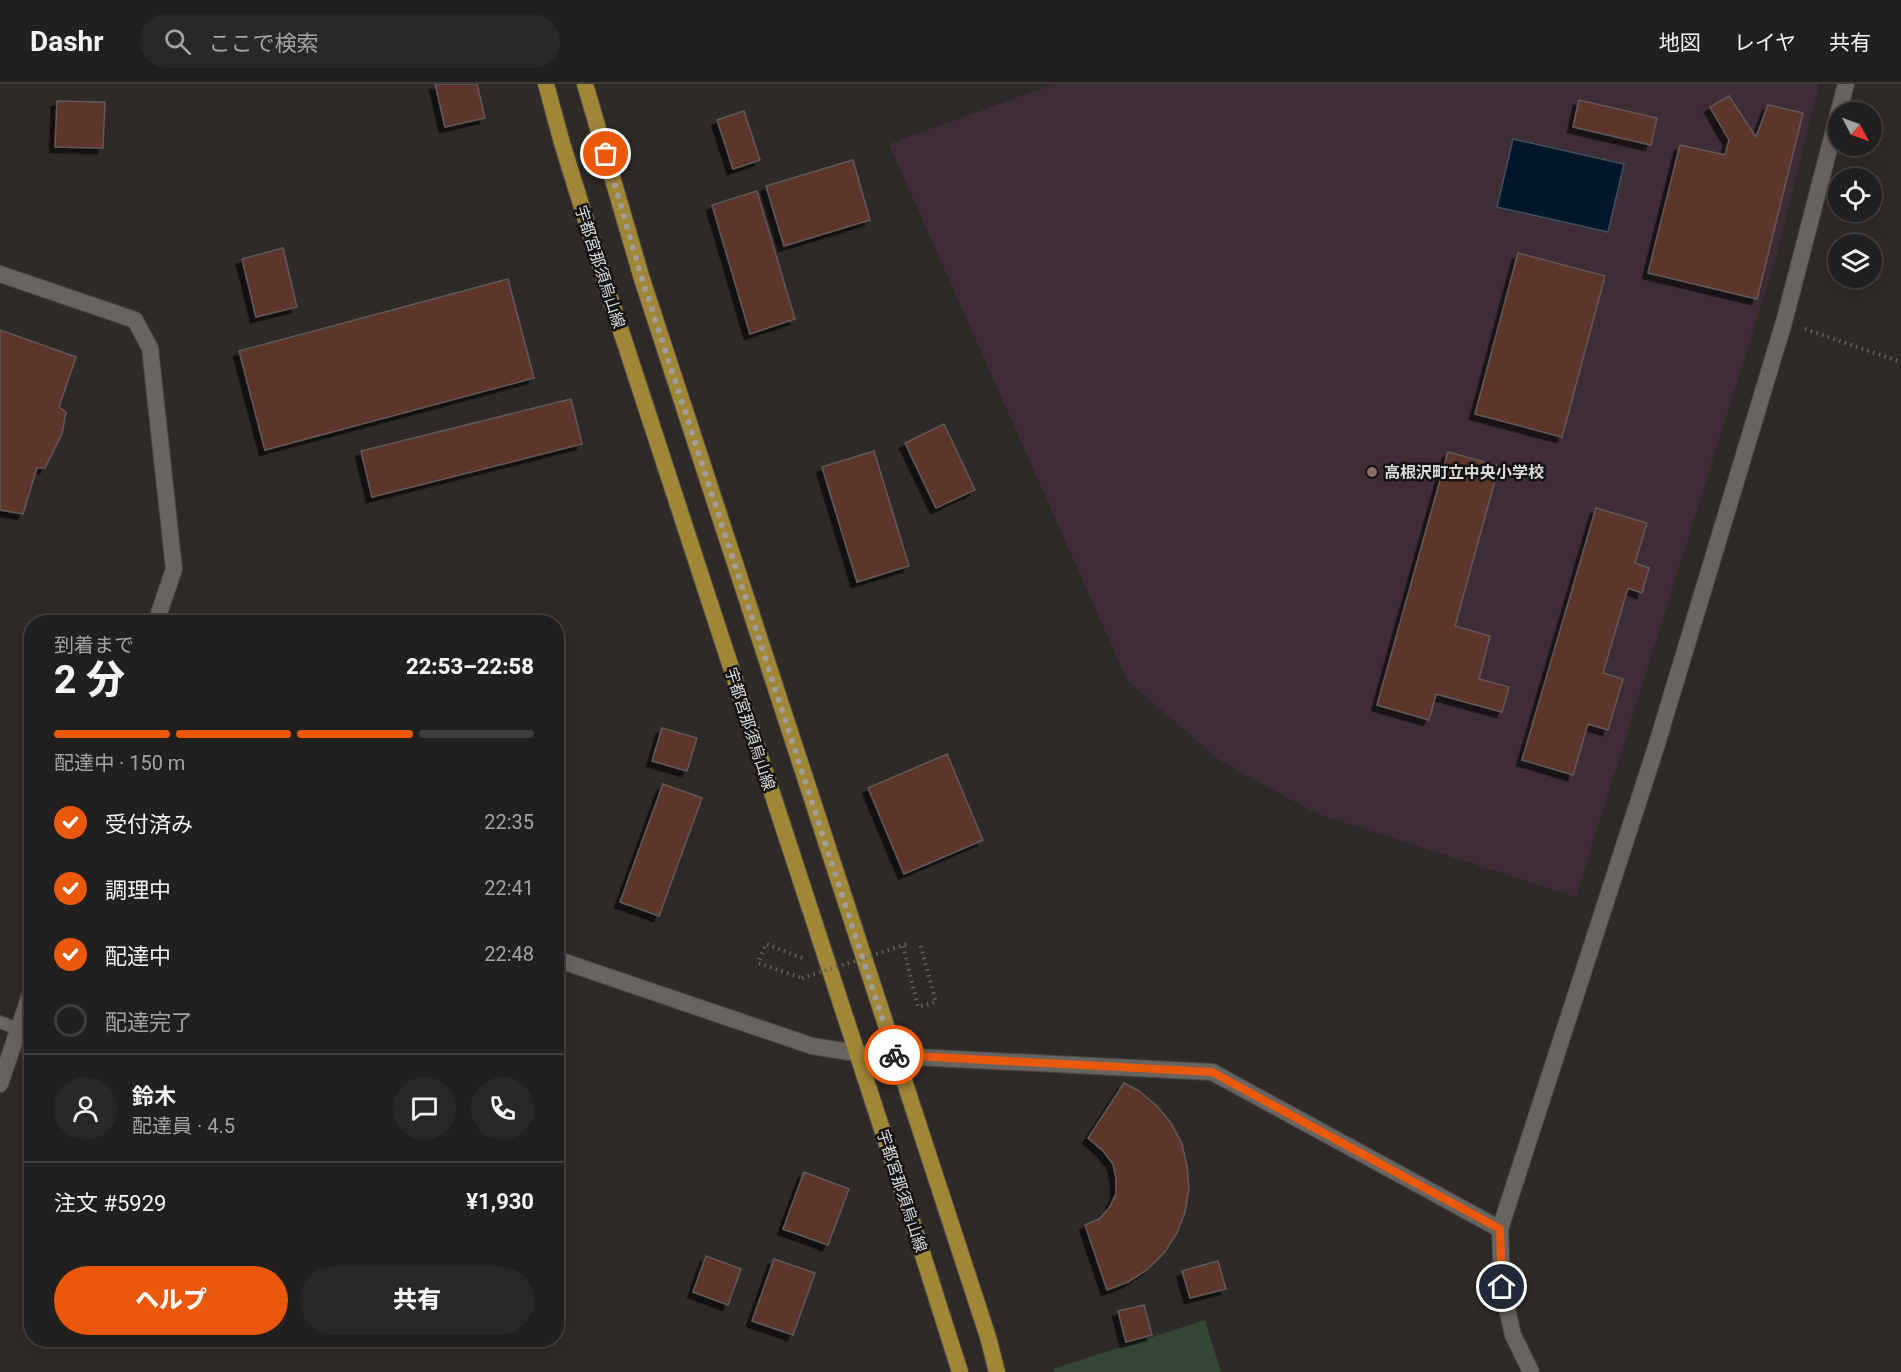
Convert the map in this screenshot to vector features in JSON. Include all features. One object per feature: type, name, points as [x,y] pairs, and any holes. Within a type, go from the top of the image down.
[{"type":"main road","name":"宇都宮那須烏山線","points":[[546,84],[606,285],[960,1372]]},
{"type":"main road","points":[[585,84],[642,279],[988,1337],[997,1372]]},
{"type":"street","points":[[1531,1372],[1513,1335],[1502,1287],[1500,1229],[1656,747],[1784,322],[1846,84]]},
{"type":"street","points":[[0,274],[135,320],[150,348],[174,569],[158,615]]},
{"type":"street","points":[[564,962],[812,1046],[895,1056],[1212,1072],[1500,1229]]},
{"type":"street","points":[[0,1084],[24,1012]]},
{"type":"lane","points":[[0,1022],[18,1029]]},
{"type":"path","points":[[1784,322],[1901,362]]},
{"type":"path","points":[[808,960],[766,944],[758,963],[802,978],[905,945],[918,1007],[936,1002],[920,944]]},
{"type":"shaded area","name":"高根沢町立中央小学校","points":[[1054,84],[1819,84],[1774,264],[1576,897],[1315,813],[1219,760],[1127,680],[889,144]]},
{"type":"green space","points":[[1205,1320],[1221,1372],[1054,1372],[1053,1369]]},
{"type":"water","points":[[1513,139],[1624,164],[1608,232],[1497,207]]},
{"type":"building","points":[[435,84],[477,84],[485,118],[445,127]]},
{"type":"building","points":[[1729,96],[1756,137],[1768,105],[1803,113],[1757,299],[1648,273],[1680,145],[1725,155],[1729,140],[1710,107]]},
{"type":"building","points":[[1579,100],[1657,118],[1651,145],[1573,127]]},
{"type":"building","points":[[57,101],[105,102],[103,148],[55,147]]},
{"type":"building","points":[[744,111],[760,160],[733,169],[717,120]]},
{"type":"building","points":[[853,160],[870,220],[784,246],[766,186]]},
{"type":"building","points":[[757,191],[795,319],[750,334],[712,205]]},
{"type":"building","points":[[283,248],[297,307],[256,317],[242,259]]},
{"type":"building","points":[[1518,253],[1605,276],[1562,437],[1475,414]]},
{"type":"building","points":[[508,279],[534,378],[265,450],[239,351]]},
{"type":"building","points":[[0,330],[76,357],[59,407],[66,412],[62,434],[45,468],[37,468],[23,514],[0,510]]},
{"type":"building","points":[[571,399],[582,444],[372,497],[361,451]]},
{"type":"building","points":[[944,424],[975,490],[936,508],[905,443]]},
{"type":"building","points":[[874,451],[909,566],[857,582],[822,467]]},
{"type":"building","points":[[1448,452],[1499,466],[1455,626],[1490,636],[1479,679],[1509,687],[1502,712],[1436,694],[1429,720],[1377,705]]},
{"type":"building","points":[[1596,508],[1647,523],[1635,563],[1649,568],[1642,593],[1628,588],[1603,673],[1623,679],[1608,730],[1588,724],[1573,775],[1522,760]]},
{"type":"building","points":[[662,728],[697,738],[687,771],[652,761]]},
{"type":"building","points":[[947,754],[983,840],[904,874],[868,788]]},
{"type":"building","points":[[663,784],[702,798],[659,916],[620,902]]},
{"type":"building","points":[[1124,1083],[1139,1091],[1157,1106],[1171,1123],[1182,1144],[1189,1189],[1185,1212],[1177,1233],[1164,1253],[1148,1269],[1128,1282],[1107,1290],[1085,1225],[1099,1219],[1109,1208],[1116,1194],[1116,1178],[1113,1164],[1103,1151],[1088,1138]]},
{"type":"building","points":[[804,1172],[849,1189],[828,1245],[783,1229]]},
{"type":"building","points":[[706,1256],[741,1269],[728,1305],[693,1292]]},
{"type":"building","points":[[774,1259],[815,1273],[793,1335],[752,1321]]},
{"type":"building","points":[[1218,1261],[1226,1289],[1190,1298],[1182,1271]]},
{"type":"building","points":[[1144,1305],[1152,1335],[1126,1342],[1118,1311]]},
{"type":"way so far","points":[[606,154],[642,279],[894,1055]]},
{"type":"place","name":"高根沢町立中央小学校","points":[[1372,472]]},
{"type":"route","points":[[894,1055],[1212,1072],[1500,1229],[1502,1287]]}]
